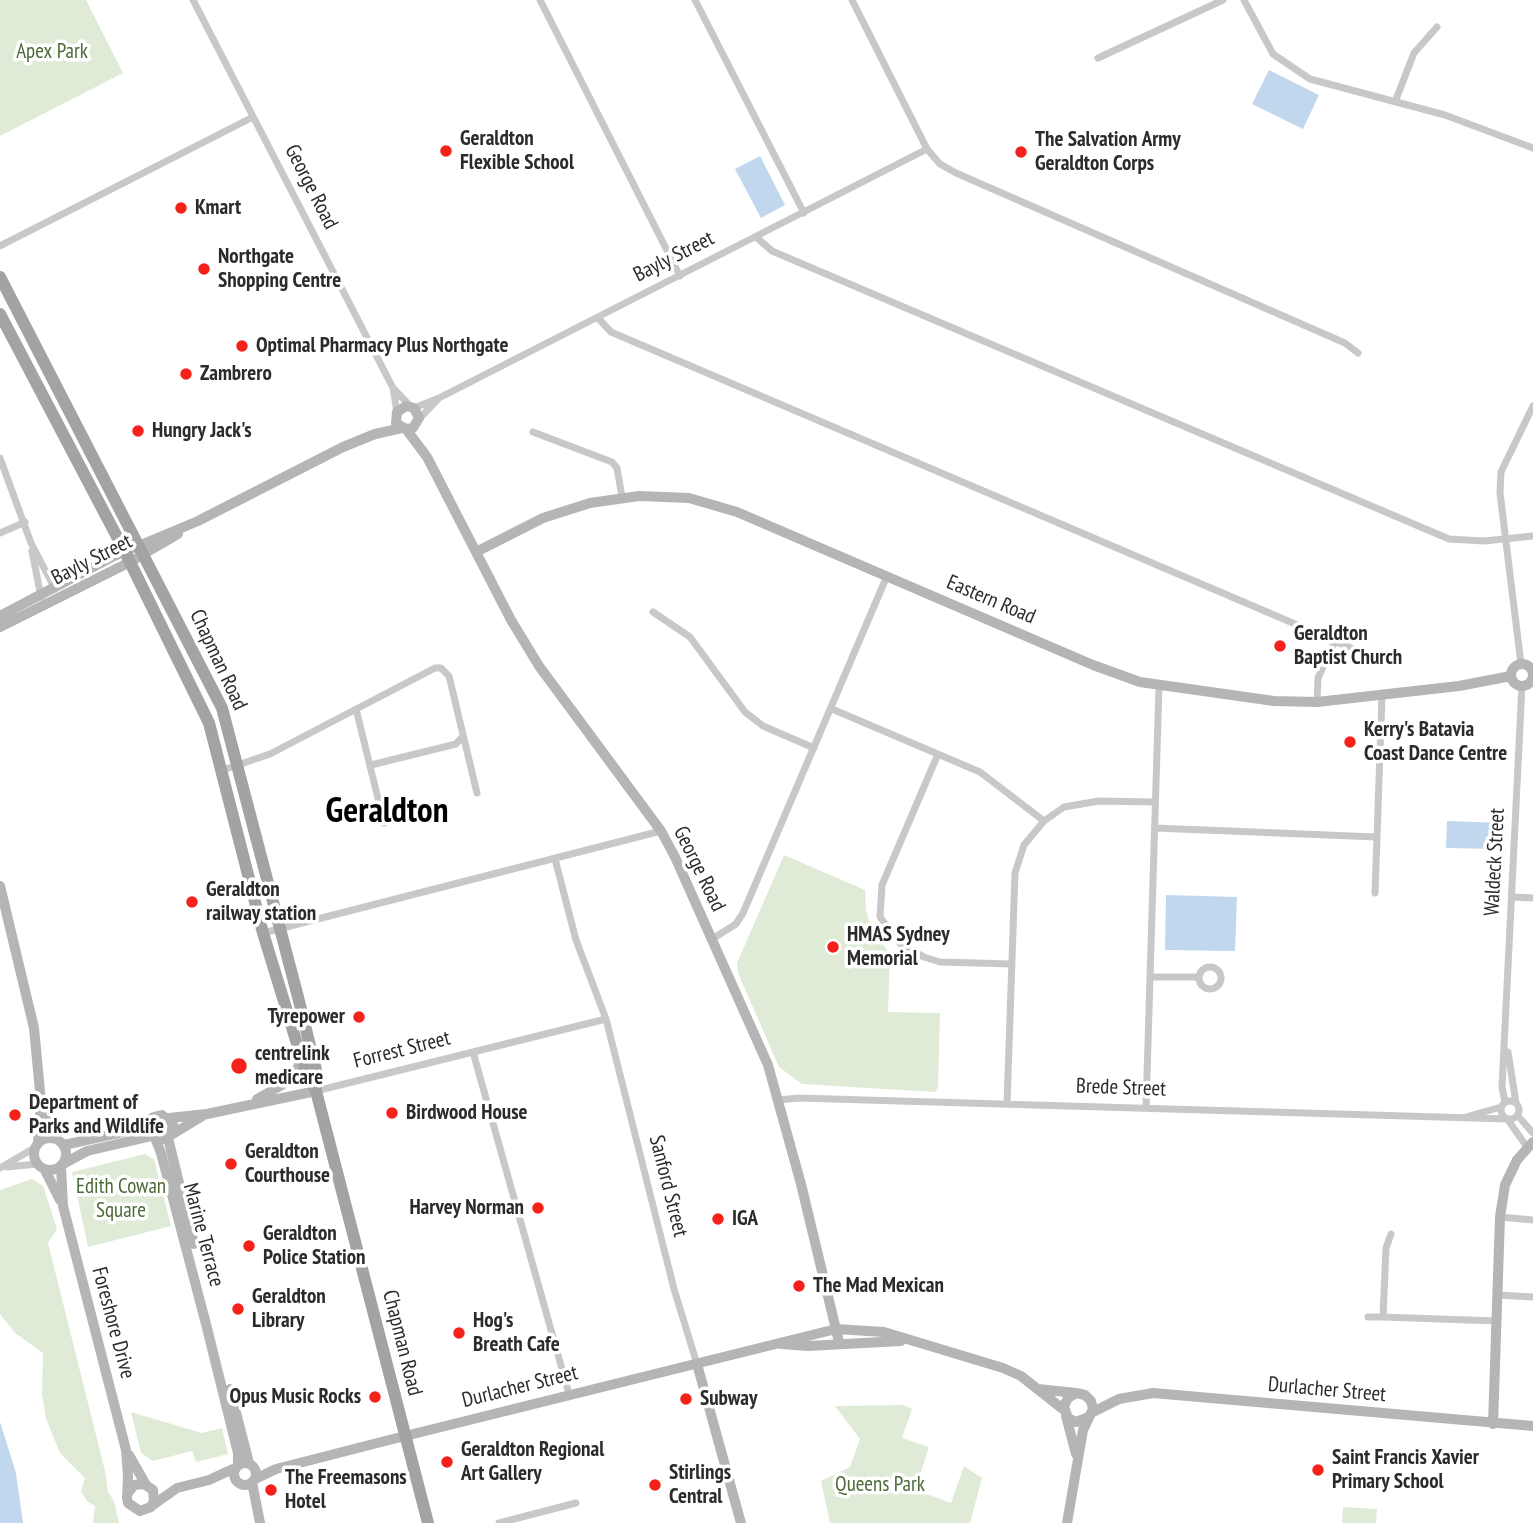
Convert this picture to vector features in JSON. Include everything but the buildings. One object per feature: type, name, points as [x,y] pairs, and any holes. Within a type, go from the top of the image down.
[{"type":"main road","name":"Chapman Road","points":[[0,277],[222,708],[239,765],[317,1074],[316,1091]]},
{"type":"main road","name":"Chapman Road","points":[[0,314],[127,557],[209,723],[263,933],[302,1060],[316,1091],[428,1523]]},
{"type":"street","points":[[540,0],[680,276]]},
{"type":"street","points":[[695,0],[804,213]]},
{"type":"street","points":[[852,0],[927,149],[940,164],[1345,342],[1358,354]]},
{"type":"street","points":[[1098,58],[1223,0]]},
{"type":"street","points":[[1244,0],[1273,54],[1310,79],[1445,115],[1533,148]]},
{"type":"street","name":"George Road","points":[[191,1],[393,388],[412,407]]},
{"type":"street","points":[[1395,102],[1415,53],[1437,27]]},
{"type":"street","points":[[0,246],[253,117]]},
{"type":"street","name":"Bayly Street","points":[[412,407],[439,398],[927,149]]},
{"type":"street","points":[[756,237],[772,251],[1449,539],[1506,540],[1533,536]]},
{"type":"street","points":[[597,318],[611,332],[1366,655]]},
{"type":"street","name":"George Road","points":[[393,388],[396,414]]},
{"type":"street","name":"Bayly Street","points":[[418,421],[439,398]]},
{"type":"street","points":[[1521,664],[1500,493],[1501,472],[1533,406]]},
{"type":"street","points":[[402,407],[412,407],[418,421],[413,428],[404,429],[396,414],[402,407]]},
{"type":"street","name":"Bayly Street","points":[[375,434],[396,414]]},
{"type":"street","name":"George Road","points":[[418,421],[427,457]]},
{"type":"street","name":"Bayly Street","points":[[0,627],[42,601],[54,588],[142,550],[375,434],[404,429]]},
{"type":"street","name":"George Road","points":[[404,429],[427,457],[510,620],[539,666],[660,831],[712,939],[768,1065],[839,1342]]},
{"type":"street","points":[[533,432],[612,462],[617,468],[622,497]]},
{"type":"street","points":[[0,458],[32,543],[59,599]]},
{"type":"street","name":"Eastern Road","points":[[476,552],[558,512],[622,497],[672,497],[721,505],[1093,665],[1159,686],[1275,701],[1317,702],[1382,696],[1511,676]]},
{"type":"street","points":[[0,533],[25,522]]},
{"type":"street","points":[[32,543],[42,601]]},
{"type":"street","name":"Bayly Street","points":[[0,616],[42,601],[59,599],[127,557]]},
{"type":"street","points":[[712,939],[736,924],[743,914],[887,576]]},
{"type":"street","points":[[653,612],[691,637],[745,712],[763,726],[814,748]]},
{"type":"street","points":[[1317,702],[1318,678],[1335,641]]},
{"type":"street","points":[[1521,664],[1528,666],[1533,675],[1531,681],[1522,685],[1516,684],[1511,676],[1515,666],[1521,664]]},
{"type":"street","points":[[223,770],[270,754],[441,667],[449,676],[477,793]]},
{"type":"street","name":"Waldeck Street","points":[[1503,1105],[1522,685]]},
{"type":"street","points":[[1146,1108],[1159,686]]},
{"type":"street","points":[[1375,893],[1382,696]]},
{"type":"street","points":[[356,709],[384,823]]},
{"type":"street","points":[[832,709],[993,780],[1044,821]]},
{"type":"street","points":[[371,765],[456,744],[463,736]]},
{"type":"street","points":[[938,754],[882,885],[880,917],[902,946],[924,957],[940,962],[1011,964]]},
{"type":"street","points":[[1007,1104],[1017,864],[1031,834],[1065,807],[1080,803],[1155,802]]},
{"type":"street","points":[[1155,828],[1376,837]]},
{"type":"street","points":[[263,933],[660,831]]},
{"type":"street","name":"Sanford Street","points":[[555,859],[576,940],[606,1018],[674,1289],[698,1364],[741,1523]]},
{"type":"street","points":[[0,886],[4,918],[34,1028],[41,1102],[37,1145],[41,1167]]},
{"type":"street","points":[[1513,897],[1533,898]]},
{"type":"street","points":[[1150,977],[1199,977]]},
{"type":"street","name":"Forrest Street","points":[[169,1118],[207,1114],[316,1091],[606,1018]]},
{"type":"street","name":"Waldeck Street","points":[[1506,1041],[1516,1103]]},
{"type":"street","points":[[473,1052],[569,1394]]},
{"type":"street","points":[[246,1106],[282,1086],[293,1076],[302,1060]]},
{"type":"street","name":"Brede Street","points":[[779,1100],[798,1098],[1508,1119]]},
{"type":"street","points":[[41,1102],[67,1154],[62,1166]]},
{"type":"street","points":[[1493,1423],[1500,1217],[1505,1185],[1530,1145],[1501,1113],[1503,1105],[1516,1103],[1520,1108],[1518,1116]]},
{"type":"street","name":"Brede Street","points":[[1461,1118],[1503,1105]]},
{"type":"street","name":"Forrest Street","points":[[169,1137],[207,1114]]},
{"type":"street","points":[[162,1115],[169,1118],[173,1128],[169,1137],[153,1137],[87,1151],[62,1166],[0,1168],[46,1139],[60,1142],[127,1131],[162,1115]]},
{"type":"street","points":[[1508,1119],[1518,1116]]},
{"type":"street","points":[[1518,1116],[1533,1133]]},
{"type":"street","points":[[151,1120],[149,1127],[153,1137]]},
{"type":"street","name":"Marine Terrace","points":[[153,1137],[167,1172],[238,1453],[247,1471]]},
{"type":"street","name":"Marine Terrace","points":[[169,1137],[260,1523]]},
{"type":"street","name":"Foreshore Drive","points":[[62,1166],[63,1206],[126,1450],[128,1493]]},
{"type":"street","name":"Foreshore Drive","points":[[41,1167],[63,1206]]},
{"type":"street","points":[[1500,1217],[1533,1220]]},
{"type":"street","points":[[1383,1317],[1386,1248],[1391,1234]]},
{"type":"street","points":[[1498,1295],[1533,1297]]},
{"type":"street","points":[[1368,1317],[1497,1321]]},
{"type":"street","name":"Durlacher Street","points":[[148,1485],[177,1488],[247,1471],[275,1469],[836,1329],[884,1332],[1003,1368],[1021,1376],[1065,1412]]},
{"type":"street","name":"Durlacher Street","points":[[775,1344],[808,1346],[839,1342],[911,1340]]},
{"type":"street","name":"Durlacher Street","points":[[1038,1389],[1076,1393]]},
{"type":"street","points":[[1067,1523],[1078,1460],[1083,1430],[1092,1405],[1088,1397],[1076,1393],[1065,1401],[1065,1412],[1078,1460]]},
{"type":"street","name":"Durlacher Street","points":[[1088,1397],[1119,1399],[1153,1394],[1533,1426]]},
{"type":"street","name":"Durlacher Street","points":[[1090,1415],[1119,1399]]},
{"type":"street","points":[[1065,1412],[1076,1422],[1090,1415]]},
{"type":"street","name":"Foreshore Drive","points":[[126,1450],[148,1485]]},
{"type":"street","name":"Durlacher Street","points":[[209,1480],[245,1485],[247,1471]]},
{"type":"street","points":[[131,1507],[140,1511],[151,1507],[155,1495],[148,1485],[134,1485],[128,1493],[131,1507],[141,1523]]},
{"type":"street","name":"Durlacher Street","points":[[151,1507],[177,1488]]},
{"type":"street","points":[[499,1523],[576,1503]]},
{"type":"green space","name":"Apex Park","points":[[0,0],[86,0],[123,73],[0,136]]},
{"type":"green space","points":[[784,855],[865,890],[866,910],[871,928],[890,954],[888,1012],[940,1013],[938,1087],[935,1092],[802,1084],[779,1067],[738,973],[737,963]]},
{"type":"green space","name":"Edith Cowan Square","points":[[145,1154],[154,1159],[171,1226],[88,1247],[72,1172]]},
{"type":"green space","points":[[32,1179],[43,1186],[57,1229],[48,1243],[108,1492],[114,1501],[119,1523],[93,1523],[95,1506],[87,1501],[81,1491],[85,1478],[60,1453],[46,1419],[42,1394],[43,1353],[15,1333],[0,1314],[0,1190]]},
{"type":"green space","name":"Queens Park","points":[[903,1405],[912,1409],[902,1438],[929,1447],[915,1490],[951,1503],[964,1466],[982,1478],[970,1523],[830,1523],[821,1481],[850,1467],[860,1439],[835,1406]]},
{"type":"green space","points":[[131,1412],[202,1433],[222,1428],[228,1454],[196,1462],[192,1451],[153,1461],[141,1453]]},
{"type":"green space","points":[[1343,1507],[1377,1509],[1376,1523],[1342,1523]]},
{"type":"water","points":[[1269,70],[1319,95],[1303,129],[1252,104]]},
{"type":"water","points":[[760,156],[785,205],[761,218],[735,169]]},
{"type":"water","points":[[1447,821],[1503,823],[1502,849],[1446,848]]},
{"type":"water","points":[[1166,895],[1237,897],[1235,951],[1165,950]]},
{"type":"water","points":[[0,1422],[16,1473],[23,1523],[0,1523]]},
{"type":"place","name":"Geraldton Flexible School","points":[[446,151]]},
{"type":"place","name":"The Salvation Army Geraldton Corps","points":[[1021,152]]},
{"type":"place","name":"Kmart","points":[[181,208]]},
{"type":"place","name":"Northgate Shopping Centre","points":[[204,269]]},
{"type":"place","name":"Optimal Pharmacy Plus Northgate","points":[[242,346]]},
{"type":"place","name":"Zambrero","points":[[186,374]]},
{"type":"place","name":"Hungry Jack's","points":[[138,431]]},
{"type":"place","name":"Geraldton Baptist Church","points":[[1280,646]]},
{"type":"place","name":"Kerry's Batavia Coast Dance Centre","points":[[1350,742]]},
{"type":"place","name":"Geraldton railway station","points":[[192,902]]},
{"type":"place","name":"HMAS Sydney Memorial","points":[[833,947]]},
{"type":"place","name":"Tyrepower","points":[[359,1017]]},
{"type":"place","name":"centrelink medicare","points":[[239,1066]]},
{"type":"place","name":"Birdwood House","points":[[392,1113]]},
{"type":"place","name":"Department of Parks and Wildlife","points":[[15,1115]]},
{"type":"place","name":"Geraldton Courthouse","points":[[231,1164]]},
{"type":"place","name":"Harvey Norman","points":[[538,1208]]},
{"type":"place","name":"IGA","points":[[718,1219]]},
{"type":"place","name":"Geraldton Police Station","points":[[249,1246]]},
{"type":"place","name":"The Mad Mexican","points":[[799,1286]]},
{"type":"place","name":"Geraldton Library","points":[[238,1309]]},
{"type":"place","name":"Hog's Breath Cafe","points":[[459,1333]]},
{"type":"place","name":"Opus Music Rocks","points":[[375,1397]]},
{"type":"place","name":"Subway","points":[[686,1399]]},
{"type":"place","name":"Geraldton Regional Art Gallery","points":[[447,1462]]},
{"type":"place","name":"Saint Francis Xavier Primary School","points":[[1318,1470]]},
{"type":"place","name":"Stirlings Central","points":[[655,1485]]},
{"type":"place","name":"The Freemasons Hotel","points":[[271,1490]]},
{"type":"district","name":"Geraldton","points":[[387,812]]}]
